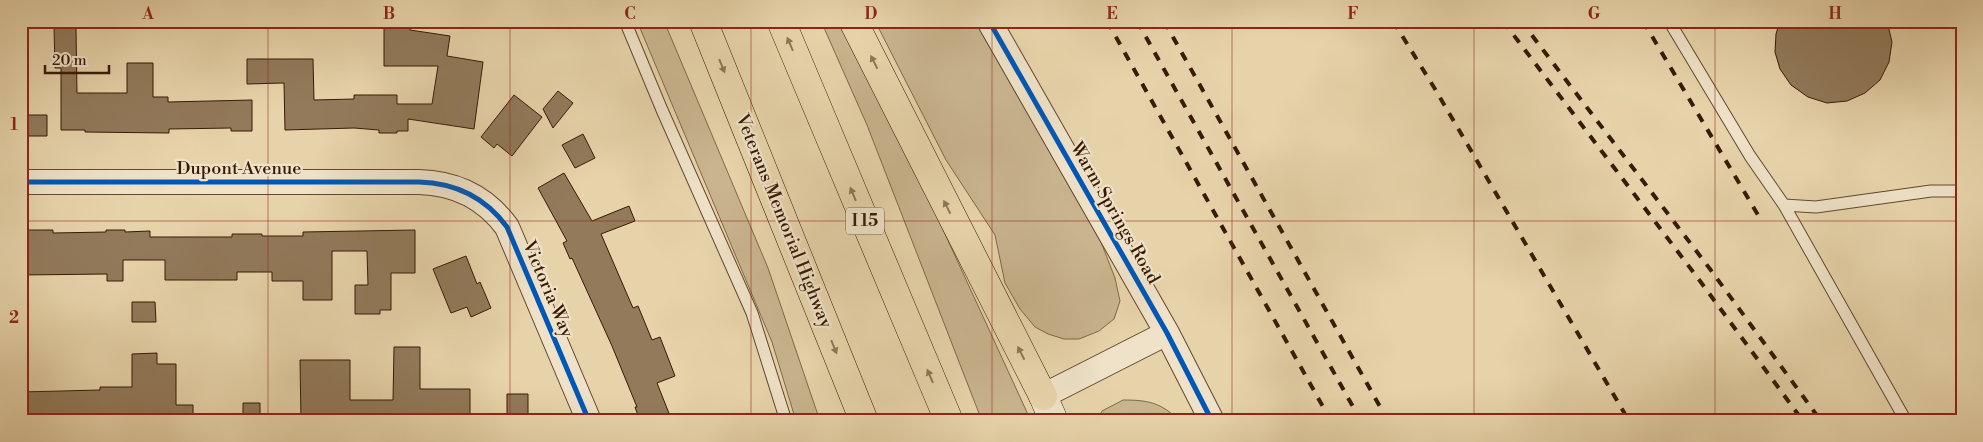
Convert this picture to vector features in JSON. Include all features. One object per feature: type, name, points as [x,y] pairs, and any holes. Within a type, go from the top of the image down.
[{"type":"highway","name":"Veterans Memorial Highway","points":[[703,21],[864,421]]},
{"type":"highway","name":"I 15","points":[[781,21],[949,421]]},
{"type":"highway","points":[[853,21],[1042,396]]},
{"type":"main road","points":[[1042,396],[1054,421]]},
{"type":"street","name":"Warm Springs Road","points":[[989,21],[1167,333],[1212,421]]},
{"type":"street","name":"Dupont Avenue","points":[[21,182],[419,182],[457,187]]},
{"type":"street","name":"Victoria Way","points":[[457,187],[469,192],[490,207],[507,227],[589,421]]},
{"type":"street","points":[[1042,396],[1167,333]]},
{"type":"lane","points":[[626,21],[662,110],[752,313],[786,421]]},
{"type":"lane","points":[[1669,21],[1750,156],[1784,205],[1906,421]]},
{"type":"lane","points":[[1784,205],[1816,207],[1931,191],[1962,191]]},
{"type":"shaded area","points":[[637,21],[664,21],[768,268],[820,421],[796,421],[772,342]]},
{"type":"shaded area","points":[[821,21],[842,21],[928,197],[1031,421],[982,421],[867,125]]},
{"type":"shaded area","points":[[875,21],[975,21],[1101,242],[1115,278],[1120,301],[1114,319],[1099,331],[1079,339],[1064,339],[1035,327],[1020,309],[1005,283],[995,235],[946,160]]},
{"type":"shaded area","points":[[1123,400],[1153,403],[1166,410],[1179,421],[1097,421],[1102,411]]},
{"type":"building","points":[[1780,21],[1887,21],[1892,42],[1889,62],[1880,80],[1865,93],[1847,101],[1827,103],[1808,97],[1791,85],[1780,69],[1775,52],[1776,34]]},
{"type":"building","points":[[384,27],[410,27],[410,30],[450,36],[447,56],[483,62],[474,129],[408,119],[408,131],[397,131],[397,133],[379,133],[379,130],[354,128],[285,130],[284,83],[247,84],[247,59],[313,59],[314,100],[354,99],[354,95],[397,95],[397,104],[432,104],[438,66],[384,66]]},
{"type":"building","points":[[54,28],[76,28],[77,93],[127,93],[127,63],[153,63],[153,97],[168,97],[168,102],[252,100],[252,131],[231,131],[231,128],[169,129],[169,133],[61,130],[61,68],[55,68]]},
{"type":"building","points":[[558,91],[573,103],[553,128],[543,109]]},
{"type":"building","points":[[514,95],[542,117],[512,156],[497,144],[494,148],[481,137]]},
{"type":"building","points":[[21,115],[47,115],[47,136],[21,136]]},
{"type":"building","points":[[583,134],[595,158],[575,168],[562,145]]},
{"type":"building","points":[[564,173],[592,221],[629,206],[635,221],[601,234],[633,308],[638,306],[652,340],[660,337],[675,376],[657,383],[672,421],[640,421],[635,407],[637,407],[612,346],[572,258],[570,259],[563,243],[567,241],[538,188]]},
{"type":"building","points":[[21,230],[53,230],[53,233],[125,230],[125,232],[150,231],[150,237],[232,237],[232,234],[303,236],[303,232],[415,230],[415,273],[391,273],[391,310],[380,310],[380,314],[355,314],[355,285],[368,285],[367,251],[332,251],[332,300],[303,300],[303,281],[272,281],[272,272],[237,272],[237,280],[165,280],[165,260],[123,260],[123,281],[107,281],[107,274],[21,275]]},
{"type":"building","points":[[466,256],[477,284],[480,282],[491,308],[471,317],[467,307],[451,313],[433,269]]},
{"type":"building","points":[[132,302],[155,302],[156,322],[132,322]]},
{"type":"building","points":[[394,347],[420,347],[420,389],[470,389],[470,421],[301,421],[300,360],[350,360],[350,400],[393,400]]},
{"type":"building","points":[[157,353],[157,364],[176,364],[176,405],[193,405],[193,421],[21,421],[21,392],[100,390],[100,387],[132,387],[132,354]]},
{"type":"building","points":[[507,394],[528,394],[528,421],[507,421]]},
{"type":"building","points":[[243,403],[260,403],[260,421],[243,421]]},
{"type":"railway","points":[[1107,21],[1331,421]]},
{"type":"railway","points":[[1137,21],[1361,421]]},
{"type":"railway","points":[[1164,21],[1388,421]]},
{"type":"railway","points":[[1393,21],[1435,89],[1629,421]]},
{"type":"railway","points":[[1503,21],[1700,281],[1803,421]]},
{"type":"railway","points":[[1521,21],[1710,269],[1821,421]]},
{"type":"railway","points":[[1643,21],[1758,215]]},
{"type":"cycle path","points":[[989,21],[1167,333],[1212,421]]},
{"type":"cycle path","points":[[21,182],[419,182],[445,185],[469,194],[489,207],[507,227],[589,421]]}]
